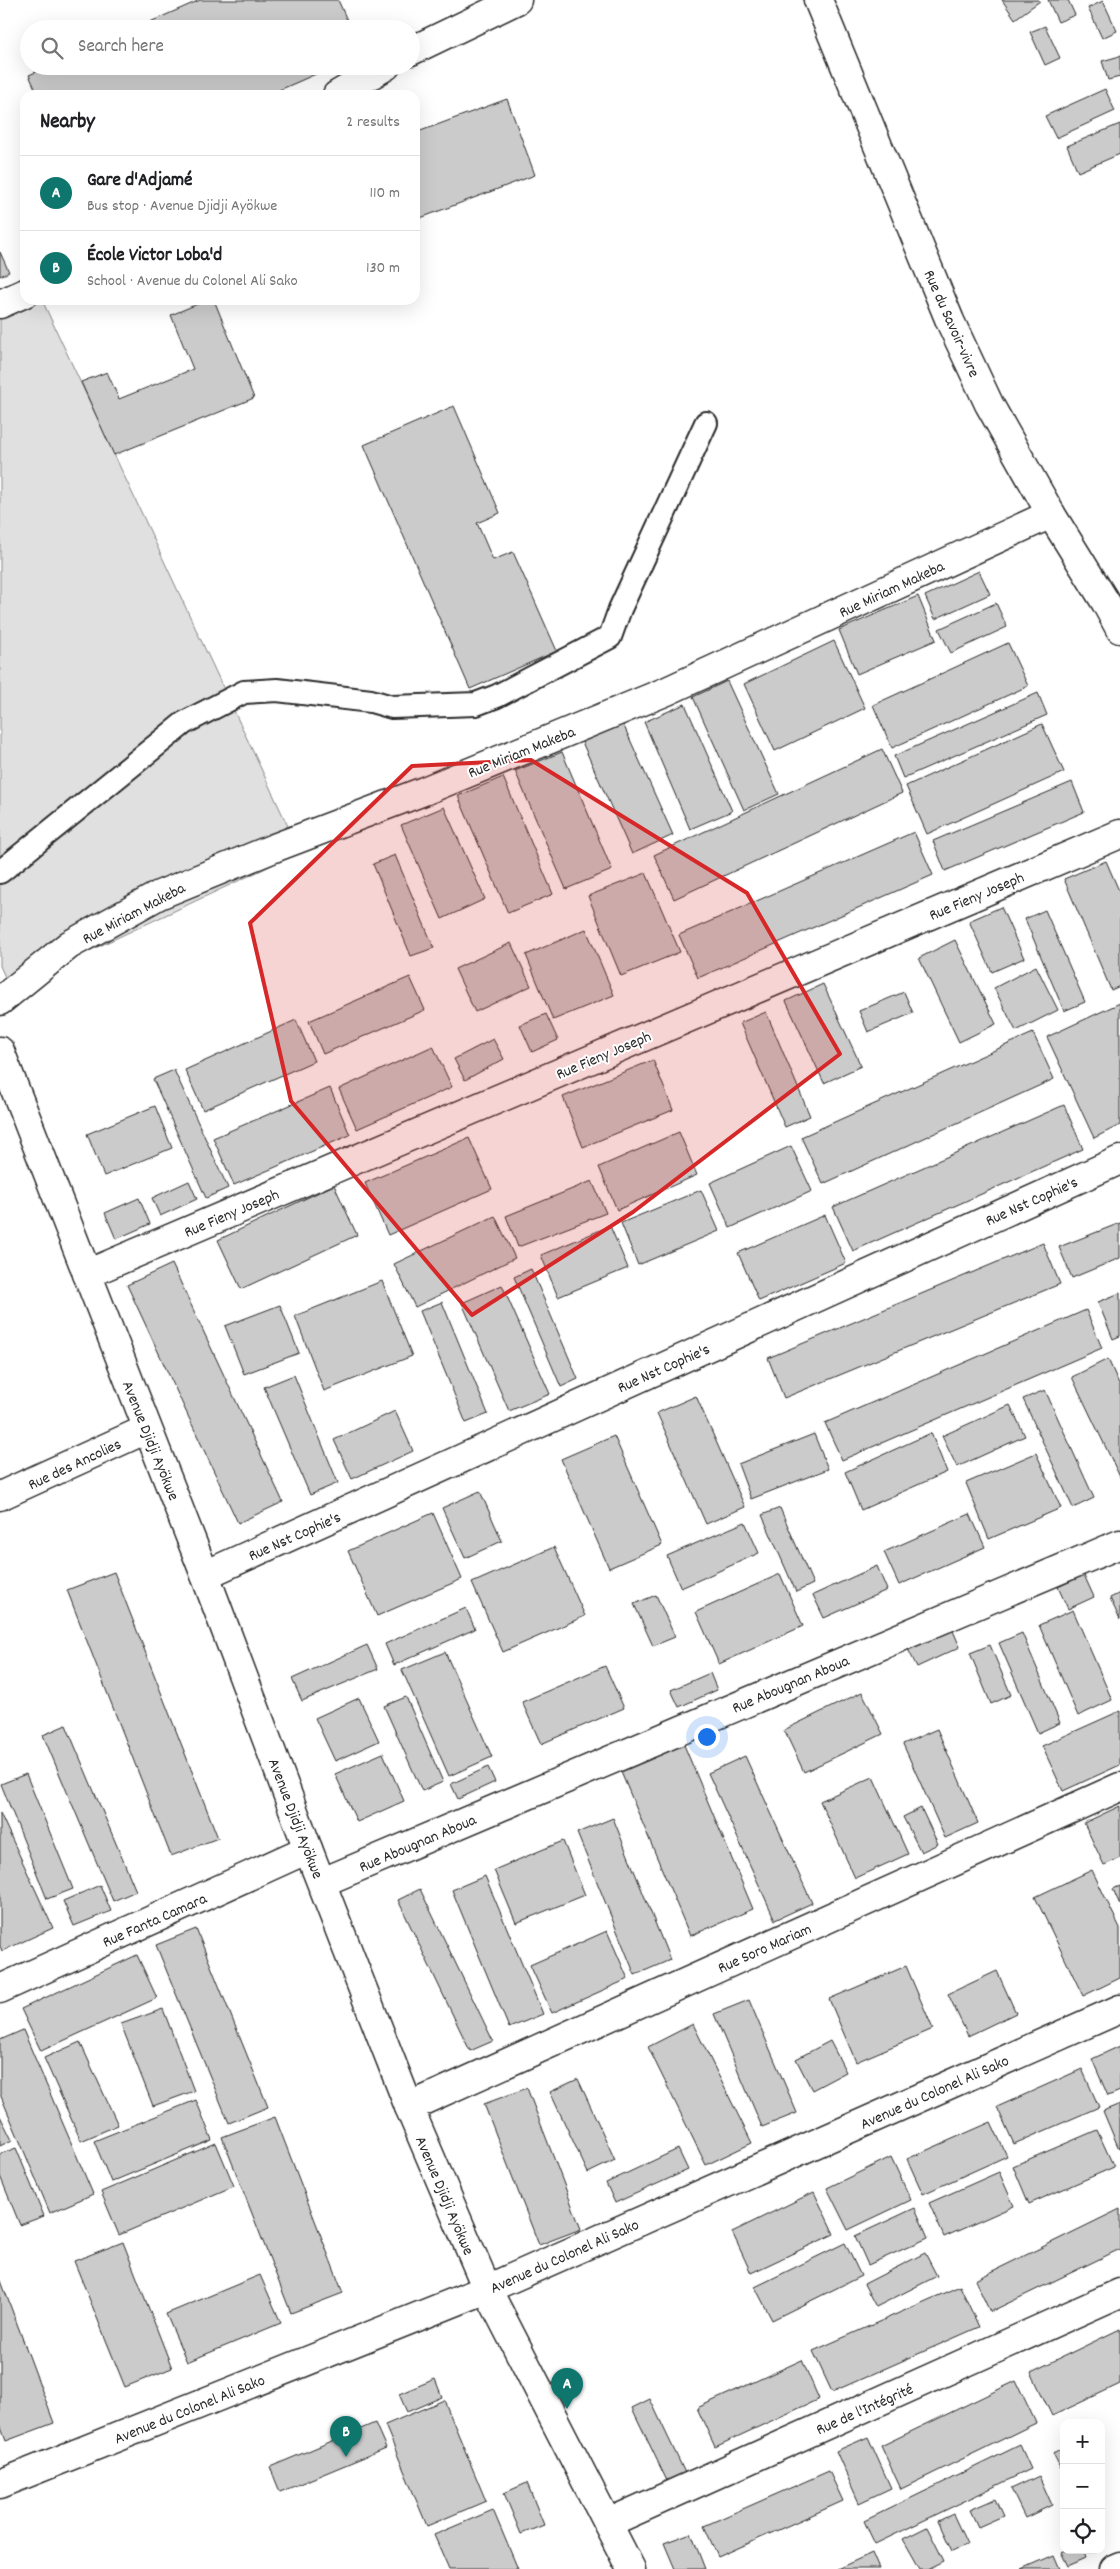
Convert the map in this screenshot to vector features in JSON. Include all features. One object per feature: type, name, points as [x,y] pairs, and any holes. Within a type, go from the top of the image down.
[{"type":"street","points":[[420,47],[517,0]]},
{"type":"street","name":"Rue du Savoir-vivre","points":[[818,0],[950,322],[990,404],[1051,514],[1106,602],[1120,629]]},
{"type":"street","points":[[345,90],[371,75]]},
{"type":"street","points":[[0,304],[20,295]]},
{"type":"street","name":"Rue Miriam Makeba","points":[[0,1001],[69,946],[159,895],[274,848],[424,791],[667,692],[1051,514]]},
{"type":"street","name":"Rue Fieny Joseph","points":[[87,1274],[1120,834]]},
{"type":"street","name":"Avenue Djidji Ayökwe","points":[[0,1051],[205,1575],[308,1849],[409,2107],[487,2289],[631,2569]]},
{"type":"street","name":"Rue Nst Cophie's","points":[[205,1575],[1120,1160]]},
{"type":"street","name":"Rue des Ancolies","points":[[0,1496],[147,1429]]},
{"type":"street","name":"Rue Abougnan Aboua","points":[[322,1882],[1120,1544]]},
{"type":"street","name":"Rue Soro Mariam","points":[[409,2107],[1120,1787]]},
{"type":"street","name":"Rue Fanta Camara","points":[[0,1989],[308,1849]]},
{"type":"street","name":"Avenue du Colonel Ali Sako","points":[[0,2484],[487,2289],[1120,2009]]},
{"type":"street","name":"Rue de l'Intégrité","points":[[608,2523],[1120,2293]]},
{"type":"street","points":[[1113,2569],[1120,2566]]},
{"type":"lane","points":[[0,872],[184,723],[244,692],[277,690],[392,706],[476,704],[497,696],[610,637],[620,609],[706,423]]},
{"type":"highlighted area","points":[[531,760],[747,893],[840,1054],[633,1212],[472,1315],[291,1101],[250,923],[412,766]]},
{"type":"shaded area","points":[[20,304],[44,305],[300,852],[10,988],[0,966],[0,313]]},
{"type":"building","points":[[200,0],[338,0],[347,20],[154,20]]},
{"type":"building","points":[[1002,0],[1039,0],[1040,1],[1015,19]]},
{"type":"building","points":[[1048,0],[1068,0],[1075,15],[1058,22]]},
{"type":"building","points":[[1103,1],[1117,31],[1102,38],[1088,8]]},
{"type":"building","points":[[1045,26],[1060,58],[1045,65],[1030,32]]},
{"type":"building","points":[[1120,56],[1120,77],[1108,80],[1102,61]]},
{"type":"building","points":[[29,75],[314,75],[279,90],[36,90]]},
{"type":"building","points":[[1105,89],[1115,111],[1056,138],[1045,116]]},
{"type":"building","points":[[507,99],[535,175],[420,218],[420,131]]},
{"type":"building","points":[[1120,124],[1120,154],[1078,172],[1067,146]]},
{"type":"building","points":[[0,252],[9,272],[0,276]]},
{"type":"building","points":[[195,305],[216,305],[254,398],[114,455],[81,382],[107,372],[119,399],[193,369],[171,315]]},
{"type":"building","points":[[454,406],[500,513],[477,523],[493,560],[513,552],[557,651],[470,689],[364,445]]},
{"type":"building","points":[[979,571],[990,594],[935,619],[925,596]]},
{"type":"building","points":[[918,596],[936,640],[857,674],[839,630]]},
{"type":"building","points":[[996,603],[1007,627],[951,653],[939,629]]},
{"type":"building","points":[[834,641],[865,708],[775,751],[744,684]]},
{"type":"building","points":[[1008,643],[1028,686],[892,748],[873,705]]},
{"type":"building","points":[[727,681],[779,794],[744,810],[693,697]]},
{"type":"building","points":[[1038,693],[1047,715],[903,778],[894,756]]},
{"type":"building","points":[[685,704],[732,811],[690,829],[644,722]]},
{"type":"building","points":[[623,724],[673,835],[632,854],[582,742]]},
{"type":"building","points":[[1042,724],[1064,772],[927,834],[906,786]]},
{"type":"building","points":[[882,749],[902,793],[674,899],[654,855]]},
{"type":"building","points":[[562,752],[612,870],[566,889],[515,771]]},
{"type":"building","points":[[503,777],[553,894],[508,913],[458,796]]},
{"type":"building","points":[[1072,782],[1084,812],[945,871],[933,841]]},
{"type":"building","points":[[444,807],[485,899],[442,919],[401,825]]},
{"type":"building","points":[[914,832],[933,875],[698,978],[679,935]]},
{"type":"building","points":[[395,855],[434,948],[411,956],[373,864]]},
{"type":"building","points":[[1106,861],[1120,893],[1120,986],[1111,990],[1064,879]]},
{"type":"building","points":[[646,873],[680,952],[621,976],[588,896]]},
{"type":"building","points":[[1001,907],[1024,958],[992,972],[969,921]]},
{"type":"building","points":[[1045,910],[1085,1002],[1064,1011],[1025,919]]},
{"type":"building","points":[[586,929],[614,995],[553,1020],[526,955]]},
{"type":"building","points":[[955,940],[996,1024],[959,1042],[919,958]]},
{"type":"building","points":[[511,943],[531,986],[475,1012],[455,969]]},
{"type":"building","points":[[1036,966],[1058,1010],[1016,1031],[994,988]]},
{"type":"building","points":[[410,977],[425,1010],[323,1054],[309,1021]]},
{"type":"building","points":[[823,984],[861,1066],[824,1083],[786,1001]]},
{"type":"building","points":[[904,992],[913,1013],[868,1032],[859,1011]]},
{"type":"building","points":[[1120,1003],[1120,1125],[1094,1138],[1047,1037]]},
{"type":"building","points":[[766,1012],[810,1116],[785,1127],[740,1023]]},
{"type":"building","points":[[546,1014],[558,1040],[532,1052],[520,1025]]},
{"type":"building","points":[[296,1020],[314,1061],[203,1110],[185,1070]]},
{"type":"building","points":[[1033,1033],[1054,1079],[823,1184],[801,1137]]},
{"type":"building","points":[[493,1039],[504,1059],[465,1080],[454,1059]]},
{"type":"building","points":[[433,1046],[452,1087],[357,1129],[339,1089]]},
{"type":"building","points":[[653,1060],[673,1110],[583,1147],[563,1097]]},
{"type":"building","points":[[174,1070],[228,1188],[206,1198],[153,1079]]},
{"type":"building","points":[[330,1088],[350,1135],[234,1185],[213,1138]]},
{"type":"building","points":[[1064,1105],[1083,1149],[853,1251],[833,1207]]},
{"type":"building","points":[[155,1106],[172,1148],[104,1176],[87,1134]]},
{"type":"building","points":[[679,1132],[697,1175],[617,1210],[599,1167]]},
{"type":"building","points":[[469,1138],[492,1189],[388,1235],[365,1183]]},
{"type":"building","points":[[791,1146],[812,1191],[730,1228],[710,1183]]},
{"type":"building","points":[[189,1181],[197,1199],[160,1216],[152,1198]]},
{"type":"building","points":[[592,1181],[606,1213],[518,1247],[506,1216]]},
{"type":"building","points":[[334,1185],[357,1235],[241,1289],[218,1240]]},
{"type":"building","points":[[701,1190],[719,1231],[638,1265],[621,1223]]},
{"type":"building","points":[[139,1198],[150,1224],[116,1239],[105,1213]]},
{"type":"building","points":[[825,1215],[846,1263],[759,1301],[738,1253]]},
{"type":"building","points":[[495,1216],[515,1258],[415,1307],[394,1264]]},
{"type":"building","points":[[1120,1223],[1120,1258],[1072,1278],[1059,1247]]},
{"type":"building","points":[[610,1226],[628,1268],[558,1297],[541,1255]]},
{"type":"building","points":[[1043,1243],[1060,1284],[784,1398],[768,1358]]},
{"type":"building","points":[[172,1264],[283,1502],[238,1523],[127,1285]]},
{"type":"building","points":[[531,1269],[578,1379],[561,1387],[514,1277]]},
{"type":"building","points":[[382,1281],[412,1356],[324,1391],[295,1316]]},
{"type":"building","points":[[502,1285],[550,1394],[509,1411],[462,1303]]},
{"type":"building","points":[[1120,1293],[1120,1336],[1113,1339],[1098,1302]]},
{"type":"building","points":[[442,1302],[488,1414],[466,1423],[420,1311]]},
{"type":"building","points":[[280,1305],[299,1353],[244,1374],[225,1326]]},
{"type":"building","points":[[1086,1310],[1102,1348],[842,1460],[825,1423]]},
{"type":"building","points":[[1108,1359],[1120,1386],[1120,1477],[1072,1377]]},
{"type":"building","points":[[294,1375],[338,1483],[310,1495],[264,1387]]},
{"type":"building","points":[[1045,1390],[1094,1498],[1073,1508],[1023,1399]]},
{"type":"building","points":[[696,1396],[745,1507],[706,1524],[657,1413]]},
{"type":"building","points":[[1010,1405],[1025,1436],[957,1467],[942,1436]]},
{"type":"building","points":[[395,1411],[413,1451],[352,1479],[334,1440]]},
{"type":"building","points":[[931,1433],[947,1472],[861,1510],[845,1472]]},
{"type":"building","points":[[814,1434],[828,1469],[751,1499],[738,1464]]},
{"type":"building","points":[[614,1436],[662,1545],[609,1568],[561,1459]]},
{"type":"building","points":[[1036,1453],[1061,1508],[989,1539],[966,1483]]},
{"type":"building","points":[[480,1491],[502,1541],[465,1558],[442,1508]]},
{"type":"building","points":[[780,1508],[813,1584],[796,1592],[762,1515]]},
{"type":"building","points":[[433,1513],[462,1579],[377,1616],[348,1551]]},
{"type":"building","points":[[970,1514],[985,1547],[899,1585],[884,1552]]},
{"type":"building","points":[[745,1522],[759,1553],[681,1588],[667,1556]]},
{"type":"building","points":[[554,1547],[585,1616],[503,1652],[472,1583]]},
{"type":"building","points":[[877,1566],[887,1590],[824,1618],[813,1595]]},
{"type":"building","points":[[114,1572],[218,1838],[171,1856],[67,1590]]},
{"type":"building","points":[[780,1574],[803,1626],[719,1664],[696,1612]]},
{"type":"building","points":[[1084,1575],[1094,1597],[1068,1609],[1058,1587]]},
{"type":"building","points":[[1120,1593],[1120,1620],[1110,1598]]},
{"type":"building","points":[[656,1595],[675,1637],[653,1646],[634,1604]]},
{"type":"building","points":[[466,1608],[475,1629],[394,1665],[385,1644]]},
{"type":"building","points":[[1073,1610],[1112,1700],[1078,1716],[1039,1625]]},
{"type":"building","points":[[951,1626],[960,1647],[917,1667],[907,1647]]},
{"type":"building","points":[[1022,1633],[1060,1723],[1038,1733],[999,1643]]},
{"type":"building","points":[[367,1645],[378,1669],[302,1701],[292,1679]]},
{"type":"building","points":[[990,1645],[1011,1695],[991,1704],[970,1653]]},
{"type":"building","points":[[445,1652],[492,1757],[449,1776],[402,1670]]},
{"type":"building","points":[[605,1666],[624,1708],[541,1744],[522,1702]]},
{"type":"building","points":[[710,1673],[717,1690],[679,1707],[671,1690]]},
{"type":"building","points":[[862,1692],[883,1734],[804,1772],[784,1730]]},
{"type":"building","points":[[406,1697],[443,1782],[422,1791],[384,1706]]},
{"type":"building","points":[[359,1698],[379,1741],[335,1761],[315,1718]]},
{"type":"building","points":[[1120,1711],[1120,1765],[1063,1791],[1042,1746]]},
{"type":"building","points":[[66,1725],[136,1891],[113,1901],[43,1735]]},
{"type":"building","points":[[937,1729],[978,1823],[945,1838],[903,1744]]},
{"type":"building","points":[[684,1745],[753,1909],[690,1936],[621,1772]]},
{"type":"building","points":[[383,1753],[404,1801],[357,1822],[335,1774]]},
{"type":"building","points":[[745,1756],[812,1903],[775,1920],[708,1773]]},
{"type":"building","points":[[488,1767],[495,1782],[458,1799],[451,1784]]},
{"type":"building","points":[[26,1774],[73,1889],[47,1899],[1,1784]]},
{"type":"building","points":[[873,1777],[908,1854],[855,1878],[820,1801]]},
{"type":"building","points":[[1120,1806],[1120,1858],[1104,1865],[1084,1823]]},
{"type":"building","points":[[921,1808],[938,1844],[921,1852],[903,1817]]},
{"type":"building","points":[[0,1813],[53,1928],[2,1951],[0,1946]]},
{"type":"building","points":[[613,1818],[670,1960],[635,1975],[577,1833]]},
{"type":"building","points":[[563,1841],[585,1895],[516,1923],[494,1870]]},
{"type":"building","points":[[1092,1870],[1120,1928],[1120,1978],[1083,1996],[1035,1897]]},
{"type":"building","points":[[485,1876],[543,2014],[509,2028],[452,1890]]},
{"type":"building","points":[[100,1885],[111,1911],[74,1926],[63,1901]]},
{"type":"building","points":[[1120,1886],[1120,1905],[1113,1889]]},
{"type":"building","points":[[420,1889],[493,2041],[470,2051],[398,1900]]},
{"type":"building","points":[[196,1929],[268,2107],[229,2123],[156,1945]]},
{"type":"building","points":[[607,1931],[628,1979],[552,2013],[530,1965]]},
{"type":"building","points":[[137,1955],[157,1998],[41,2051],[21,2009]]},
{"type":"building","points":[[906,1966],[933,2029],[856,2062],[829,1999]]},
{"type":"building","points":[[997,1971],[1016,2013],[968,2036],[948,1994]]},
{"type":"building","points":[[749,2000],[797,2113],[762,2127],[714,2014]]},
{"type":"building","points":[[163,2009],[194,2091],[153,2106],[121,2024]]},
{"type":"building","points":[[693,2024],[752,2143],[706,2165],[648,2047]]},
{"type":"building","points":[[23,2030],[93,2194],[50,2213],[0,2094],[0,2040]]},
{"type":"building","points":[[830,2041],[846,2072],[812,2090],[796,2059]]},
{"type":"building","points":[[80,2042],[118,2125],[81,2141],[44,2058]]},
{"type":"building","points":[[1120,2046],[1120,2091],[1108,2096],[1092,2059]]},
{"type":"building","points":[[1082,2069],[1099,2107],[1014,2144],[997,2107]]},
{"type":"building","points":[[578,2079],[615,2160],[588,2173],[550,2092]]},
{"type":"building","points":[[527,2088],[581,2229],[539,2245],[484,2104]]},
{"type":"building","points":[[196,2100],[212,2140],[111,2182],[94,2141]]},
{"type":"building","points":[[1120,2104],[1120,2149],[1119,2149],[1103,2111]]},
{"type":"building","points":[[0,2116],[12,2140],[0,2146]]},
{"type":"building","points":[[275,2117],[343,2293],[291,2313],[222,2137]]},
{"type":"building","points":[[991,2122],[1007,2156],[923,2194],[907,2159]]},
{"type":"building","points":[[1097,2130],[1114,2167],[1029,2204],[1013,2166]]},
{"type":"building","points":[[216,2143],[234,2186],[119,2235],[101,2192]]},
{"type":"building","points":[[16,2148],[44,2216],[20,2225],[0,2176],[0,2154]]},
{"type":"building","points":[[678,2149],[688,2170],[615,2203],[606,2183]]},
{"type":"building","points":[[891,2157],[911,2200],[848,2230],[827,2188]]},
{"type":"building","points":[[999,2172],[1014,2206],[944,2237],[929,2203]]},
{"type":"building","points":[[814,2192],[834,2234],[751,2273],[732,2232]]},
{"type":"building","points":[[915,2208],[928,2238],[868,2265],[855,2236]]},
{"type":"building","points":[[1120,2209],[1120,2249],[990,2312],[975,2280]]},
{"type":"building","points":[[123,2242],[172,2368],[125,2387],[74,2261]]},
{"type":"building","points":[[845,2243],[861,2276],[772,2320],[755,2287]]},
{"type":"building","points":[[925,2253],[937,2276],[876,2307],[864,2284]]},
{"type":"building","points":[[260,2275],[281,2323],[187,2362],[166,2314]]},
{"type":"building","points":[[0,2278],[54,2423],[6,2441],[0,2425]]},
{"type":"building","points":[[960,2286],[979,2327],[832,2392],[813,2351]]},
{"type":"building","points":[[1120,2329],[1120,2384],[1052,2416],[1031,2372]]},
{"type":"building","points":[[802,2360],[819,2399],[715,2447],[697,2408]]},
{"type":"building","points":[[435,2379],[442,2397],[407,2412],[399,2394]]},
{"type":"building","points":[[1016,2381],[1036,2423],[901,2489],[881,2446]]},
{"type":"building","points":[[650,2399],[686,2475],[668,2483],[632,2408]]},
{"type":"building","points":[[444,2400],[486,2501],[427,2526],[385,2425]]},
{"type":"building","points":[[375,2423],[386,2448],[280,2492],[270,2467]]},
{"type":"building","points":[[868,2437],[891,2488],[859,2503],[836,2451]]},
{"type":"building","points":[[1020,2445],[1031,2469],[875,2544],[864,2521]]},
{"type":"building","points":[[1060,2449],[1060,2467],[1053,2453]]},
{"type":"building","points":[[829,2471],[843,2501],[718,2557],[704,2526]]},
{"type":"building","points":[[1039,2476],[1052,2505],[1025,2518],[1011,2489]]},
{"type":"building","points":[[527,2483],[544,2525],[521,2534],[504,2493]]},
{"type":"building","points":[[995,2499],[1003,2516],[978,2527],[970,2510]]},
{"type":"building","points":[[493,2510],[518,2569],[449,2569],[434,2535]]},
{"type":"building","points":[[953,2514],[967,2544],[952,2551],[938,2521]]},
{"type":"building","points":[[927,2527],[944,2561],[928,2569],[920,2569],[903,2539]]},
{"type":"building","points":[[691,2533],[705,2569],[675,2569],[664,2543]]},
{"type":"building","points":[[872,2553],[879,2569],[837,2569]]},
{"type":"building","points":[[1062,2554],[1084,2554],[1086,2558],[1068,2566]]},
{"type":"building","points":[[1054,2555],[1060,2569],[1022,2569]]},
{"type":"place","name":"Gare d'Adjamé","points":[[567,2409]]},
{"type":"place","name":"École Victor Loba'd","points":[[346,2457]]}]
